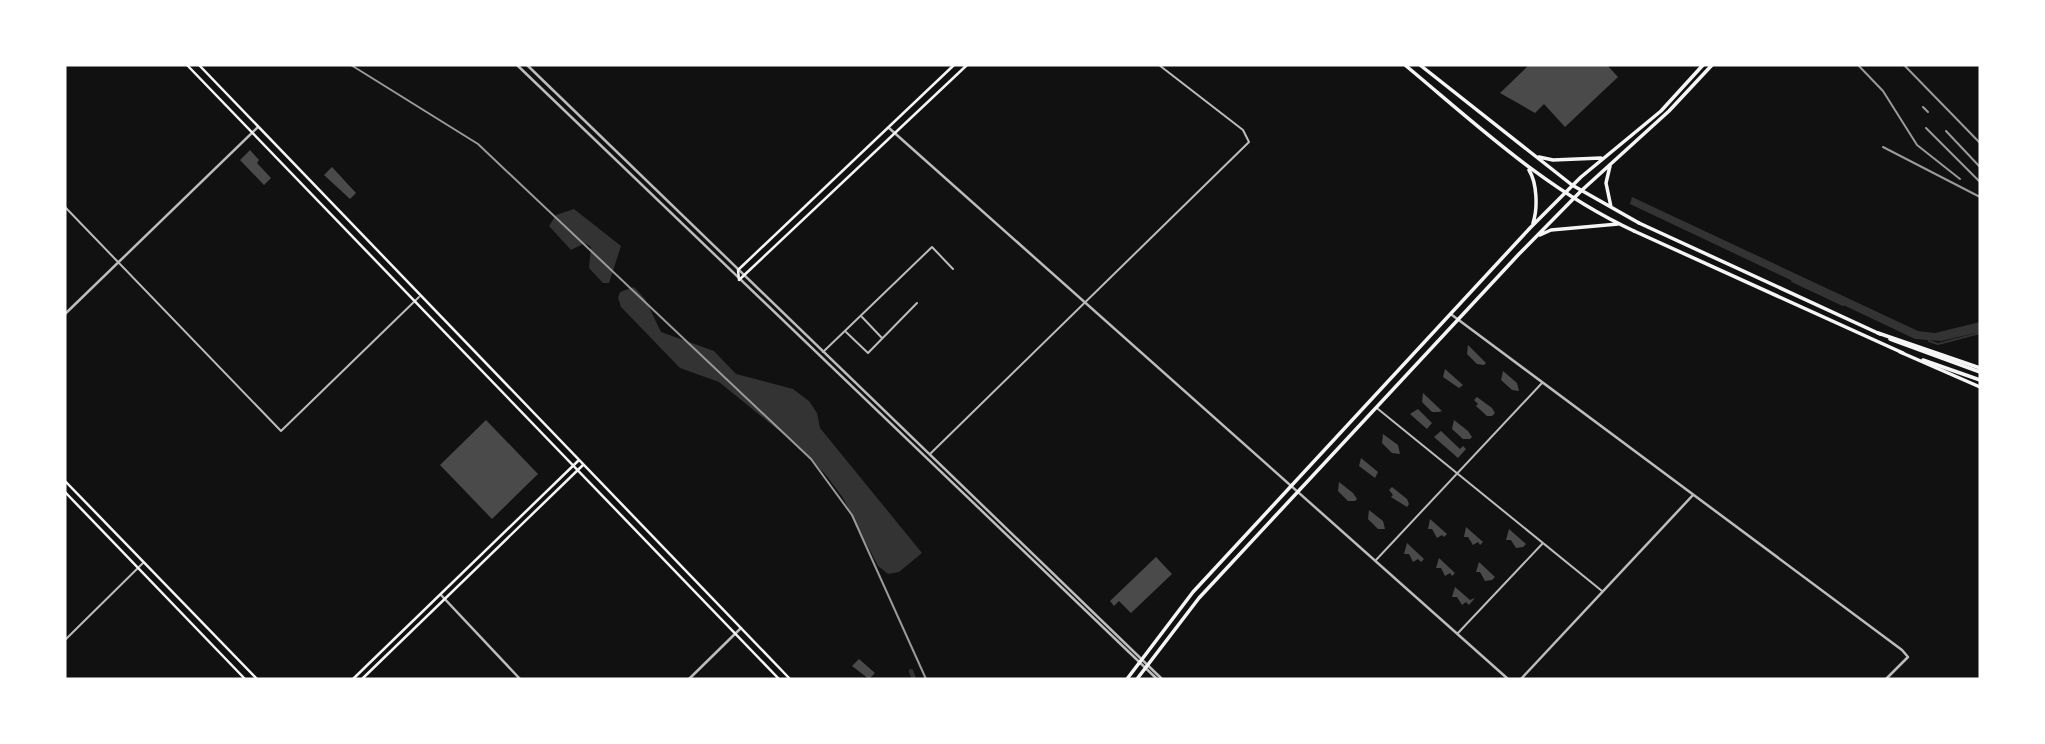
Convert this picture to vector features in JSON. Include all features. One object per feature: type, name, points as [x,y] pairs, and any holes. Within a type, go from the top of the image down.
[{"type":"main road","points":[[187,65],[779,679]]},
{"type":"main road","points":[[199,65],[790,679]]},
{"type":"main road","points":[[739,281],[738,270],[954,65]]},
{"type":"main road","points":[[739,281],[967,65]]},
{"type":"main road","points":[[1405,65],[1525,165],[1573,198],[1619,224],[1980,387]]},
{"type":"main road","points":[[1420,65],[1528,153],[1611,209],[1878,333],[1980,370]]},
{"type":"main road","points":[[1127,679],[1193,592],[1530,228],[1572,185],[1661,111],[1703,65]]},
{"type":"main road","points":[[1137,679],[1199,598],[1459,319],[1573,198],[1669,111],[1712,65]]},
{"type":"main road","points":[[1528,153],[1553,160],[1603,158]]},
{"type":"main road","points":[[1525,165],[1534,180],[1536,213],[1530,228]]},
{"type":"main road","points":[[1610,165],[1606,183],[1611,209]]},
{"type":"main road","points":[[1538,235],[1551,230],[1619,224]]},
{"type":"main road","points":[[1900,352],[1980,380]]},
{"type":"main road","points":[[353,679],[579,460]]},
{"type":"main road","points":[[362,679],[583,465]]},
{"type":"main road","points":[[65,481],[257,679]]},
{"type":"main road","points":[[65,492],[245,679]]},
{"type":"street","points":[[517,65],[739,281],[1140,660]]},
{"type":"street","points":[[527,65],[1160,679]]},
{"type":"street","points":[[929,455],[1245,147],[1248,135],[1159,65]]},
{"type":"street","points":[[65,314],[258,127]]},
{"type":"street","points":[[889,128],[1087,301],[1508,679]]},
{"type":"street","points":[[65,207],[281,431],[420,296]]},
{"type":"street","points":[[823,352],[932,247],[953,269]]},
{"type":"street","points":[[846,331],[868,354],[917,303]]},
{"type":"street","points":[[1452,315],[1893,643],[1908,657],[1886,679]]},
{"type":"street","points":[[861,316],[883,340]]},
{"type":"street","points":[[1375,560],[1543,382]]},
{"type":"street","points":[[1377,408],[1603,592]]},
{"type":"street","points":[[1521,679],[1693,495]]},
{"type":"street","points":[[1457,634],[1543,543]]},
{"type":"street","points":[[65,640],[144,563]]},
{"type":"street","points":[[440,594],[520,679]]},
{"type":"street","points":[[689,679],[741,628]]},
{"type":"shaded area","points":[[1632,197],[1918,331],[1935,333],[1980,322],[1980,332],[1941,341],[1915,339],[1630,204]]},
{"type":"shaded area","points":[[574,209],[621,246],[609,283],[603,283],[589,268],[591,247],[585,243],[571,250],[549,226],[556,215]]},
{"type":"shaded area","points":[[634,287],[645,299],[661,332],[714,351],[736,374],[793,389],[809,401],[817,413],[820,428],[922,553],[899,572],[888,574],[878,566],[843,498],[826,475],[793,442],[719,382],[680,368],[621,307],[618,298],[620,292]]},
{"type":"building","points":[[1529,65],[1607,65],[1618,77],[1565,127],[1544,104],[1535,113],[1500,93]]},
{"type":"building","points":[[250,150],[259,160],[257,163],[271,178],[264,185],[240,160]]},
{"type":"building","points":[[332,167],[356,193],[350,199],[324,175]]},
{"type":"building","points":[[1468,345],[1486,363],[1484,365],[1477,364],[1467,354]]},
{"type":"building","points":[[1445,369],[1463,385],[1459,388],[1443,377]]},
{"type":"building","points":[[1503,371],[1517,383],[1519,391],[1512,390],[1501,380]]},
{"type":"building","points":[[1423,393],[1442,411],[1432,412],[1422,402]]},
{"type":"building","points":[[1477,397],[1492,408],[1495,413],[1492,416],[1487,416],[1476,406],[1478,404],[1474,400]]},
{"type":"building","points":[[1418,409],[1432,423],[1427,429],[1410,414]]},
{"type":"building","points":[[486,420],[538,474],[492,519],[440,465]]},
{"type":"building","points":[[1454,420],[1468,431],[1472,437],[1470,439],[1463,439],[1452,429]]},
{"type":"building","points":[[1441,431],[1460,449],[1463,446],[1466,449],[1458,458],[1434,437]]},
{"type":"building","points":[[1383,434],[1398,445],[1400,454],[1392,453],[1382,443]]},
{"type":"building","points":[[1361,458],[1378,472],[1375,478],[1359,466]]},
{"type":"building","points":[[1339,482],[1353,493],[1357,499],[1355,501],[1348,501],[1338,491]]},
{"type":"building","points":[[1392,487],[1407,499],[1407,507],[1391,497],[1393,495],[1389,490]]},
{"type":"building","points":[[1369,510],[1383,521],[1385,529],[1378,529],[1368,519]]},
{"type":"building","points":[[1430,519],[1447,534],[1444,537],[1442,535],[1437,538],[1432,529],[1428,529]]},
{"type":"building","points":[[1466,527],[1483,542],[1480,545],[1478,542],[1473,545],[1468,537],[1464,537]]},
{"type":"building","points":[[1509,529],[1526,544],[1523,547],[1516,548],[1511,540],[1506,540]]},
{"type":"building","points":[[1407,543],[1424,559],[1421,562],[1418,559],[1413,562],[1409,554],[1404,554]]},
{"type":"building","points":[[1156,557],[1172,574],[1131,613],[1119,601],[1114,606],[1110,601]]},
{"type":"building","points":[[1439,558],[1455,573],[1452,576],[1450,573],[1445,576],[1441,568],[1436,568]]},
{"type":"building","points":[[1479,562],[1495,577],[1492,580],[1485,581],[1480,572],[1476,572]]},
{"type":"building","points":[[1455,587],[1470,600],[1475,598],[1469,605],[1466,602],[1462,605],[1457,597],[1452,597]]},
{"type":"building","points":[[859,659],[875,673],[869,679],[852,666]]},
{"type":"waterway","points":[[1792,281],[1843,305]]},
{"type":"waterway","points":[[1929,341],[1938,344],[1980,333]]},
{"type":"waterway","points":[[911,671],[914,679]]},
{"type":"railway","points":[[351,65],[478,144],[811,459],[852,515],[926,679]]},
{"type":"railway","points":[[1858,65],[1883,91],[1917,145],[1960,179]]},
{"type":"railway","points":[[1904,65],[1980,143]]},
{"type":"railway","points":[[1923,107],[1928,112]]},
{"type":"railway","points":[[1926,128],[1980,182]]},
{"type":"railway","points":[[1946,131],[1980,167]]},
{"type":"railway","points":[[1883,147],[1980,197]]}]
